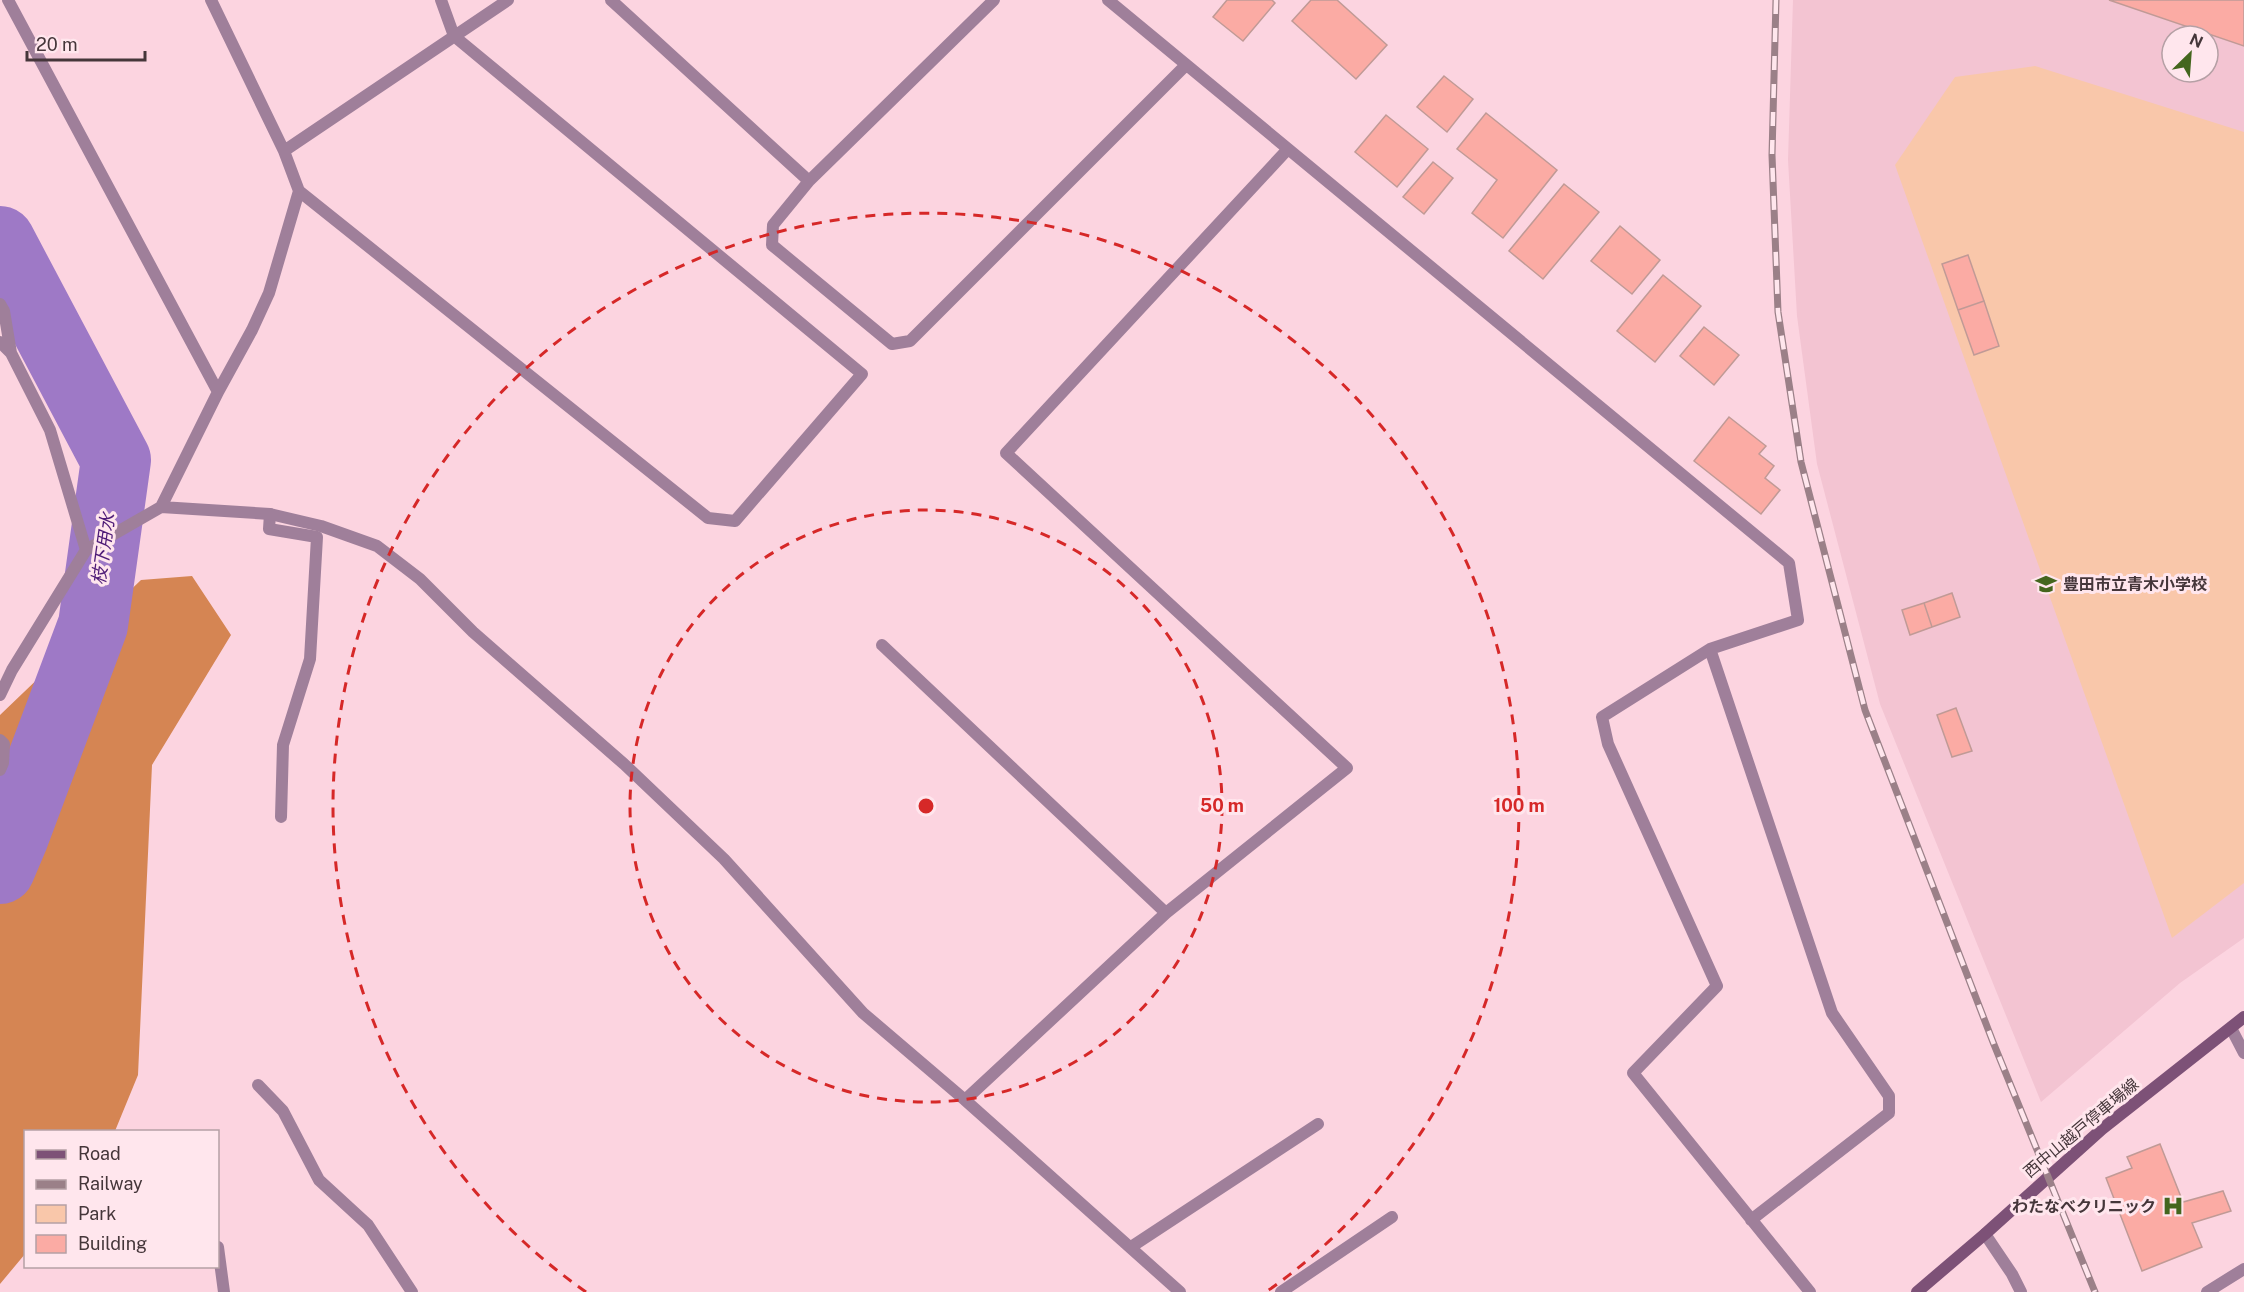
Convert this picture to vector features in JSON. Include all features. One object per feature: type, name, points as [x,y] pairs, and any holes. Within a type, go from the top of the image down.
[{"type":"main road","name":"西中山越戸停車場線","points":[[1917,1292],[2102,1129],[2244,1017]]},
{"type":"street","points":[[8,0],[218,392]]},
{"type":"street","points":[[212,0],[284,151],[299,190],[708,518],[735,521],[862,374],[454,36],[441,0]]},
{"type":"street","points":[[284,151],[508,0]]},
{"type":"street","points":[[611,0],[809,181]]},
{"type":"street","points":[[994,0],[809,181],[773,225],[772,245],[892,344],[910,341],[1186,65]]},
{"type":"street","points":[[1108,0],[1789,563],[1798,620],[1710,649],[1602,717],[1608,744],[1717,986],[1632,1073],[1810,1292]]},
{"type":"street","points":[[965,1100],[1166,913],[1347,768],[1006,453],[1288,149]]},
{"type":"street","points":[[161,507],[269,293],[299,190]]},
{"type":"street","points":[[0,304],[4,311],[11,353],[50,430],[86,550]]},
{"type":"street","points":[[0,342],[11,353]]},
{"type":"street","points":[[0,695],[12,670],[86,550],[161,507],[270,514],[321,526],[377,546],[420,579],[473,632],[624,764],[724,859],[863,1013],[965,1100],[1180,1292]]},
{"type":"street","points":[[270,514],[269,529],[317,537],[310,659],[283,745],[280,817]]},
{"type":"street","points":[[882,645],[1166,913]]},
{"type":"street","points":[[1710,649],[1832,1013],[1889,1096],[1889,1113],[1752,1220]]},
{"type":"street","points":[[0,740],[4,744],[3,763],[0,770]]},
{"type":"street","points":[[2231,1028],[2244,1053]]},
{"type":"street","points":[[258,1084],[283,1112],[319,1180],[368,1225],[412,1292]]},
{"type":"street","points":[[1131,1247],[1318,1124]]},
{"type":"street","points":[[1281,1292],[1392,1217]]},
{"type":"street","points":[[1985,1234],[2012,1274],[2021,1292]]},
{"type":"street","points":[[219,1254],[224,1292]]},
{"type":"street","points":[[2207,1292],[2244,1269]]},
{"type":"shaded area","name":"豊田市立青木小学校","points":[[1793,0],[2244,0],[2244,938],[2180,983],[2041,1102],[1880,704],[1817,464],[1797,316],[1788,160]]},
{"type":"shaded area","points":[[192,576],[231,635],[152,765],[138,1075],[115,1130],[24,1130],[24,1255],[0,1284],[0,715],[141,580]]},
{"type":"green space","points":[[2035,66],[2244,132],[2244,883],[2172,938],[1895,165],[1955,77]]},
{"type":"building","points":[[1227,0],[1272,0],[1275,3],[1243,41],[1213,17]]},
{"type":"building","points":[[1311,0],[1337,0],[1387,45],[1356,79],[1292,21]]},
{"type":"building","points":[[2109,0],[2244,0],[2244,46],[2220,38],[2220,24],[2179,24]]},
{"type":"building","points":[[1444,76],[1473,99],[1447,132],[1417,107]]},
{"type":"building","points":[[1486,113],[1557,170],[1503,238],[1472,213],[1497,180],[1457,149]]},
{"type":"building","points":[[1386,115],[1428,149],[1397,187],[1355,152]]},
{"type":"building","points":[[1433,162],[1453,178],[1424,214],[1403,197]]},
{"type":"building","points":[[1564,184],[1599,212],[1543,279],[1509,251]]},
{"type":"building","points":[[1620,226],[1660,260],[1632,294],[1591,261]]},
{"type":"building","points":[[1968,255],[1984,301],[1958,310],[1942,264]]},
{"type":"building","points":[[1663,275],[1701,306],[1655,362],[1617,331]]},
{"type":"building","points":[[1984,301],[1999,346],[1974,355],[1958,310]]},
{"type":"building","points":[[1704,327],[1739,355],[1714,385],[1680,356]]},
{"type":"building","points":[[1729,417],[1766,446],[1759,454],[1774,466],[1765,478],[1780,490],[1761,514],[1694,461]]},
{"type":"building","points":[[1952,593],[1960,617],[1932,627],[1924,603]]},
{"type":"building","points":[[1924,603],[1932,627],[1910,635],[1902,610]]},
{"type":"building","points":[[1956,708],[1972,751],[1952,757],[1937,715]]},
{"type":"building","name":"わたなべクリニック","points":[[2160,1144],[2183,1202],[2223,1191],[2231,1211],[2192,1223],[2202,1247],[2142,1271],[2106,1178],[2132,1168],[2127,1157]]},
{"type":"waterway","name":"枝下用水","points":[[0,241],[116,460],[93,625],[0,869]]},
{"type":"railway","points":[[1776,0],[1772,155],[1778,312],[1801,462],[1865,710],[1993,1042],[2095,1292]]},
{"type":"place","name":"豊田市立青木小学校","points":[[2046,584]]},
{"type":"place","name":"わたなべクリニック","points":[[2173,1206]]}]
